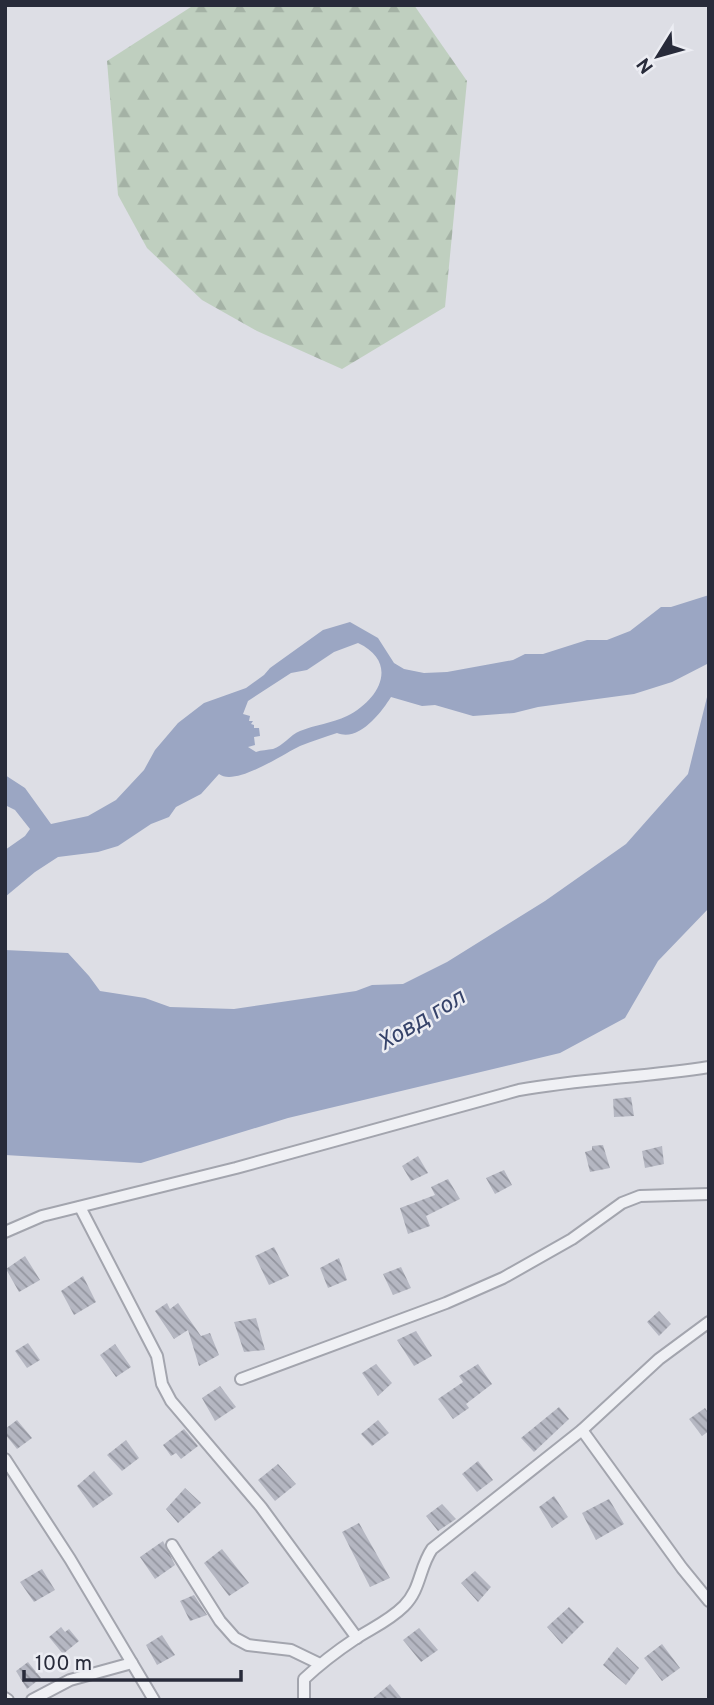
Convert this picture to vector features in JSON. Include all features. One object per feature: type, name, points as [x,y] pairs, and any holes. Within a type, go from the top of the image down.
[{"type":"street","points":[[5,1232],[42,1216],[236,1168],[519,1090],[564,1082],[709,1067]]},
{"type":"street","points":[[241,1379],[446,1303],[503,1278],[572,1239],[622,1203],[640,1196],[709,1194]]},
{"type":"street","points":[[80,1207],[157,1356],[162,1384],[171,1401],[261,1507],[357,1638]]},
{"type":"street","points":[[304,1700],[304,1679],[320,1664],[357,1638],[383,1624],[405,1605],[418,1586],[424,1562],[432,1549],[582,1430],[659,1359],[709,1322]]},
{"type":"street","points":[[582,1430],[682,1569],[709,1601]]},
{"type":"street","points":[[5,1459],[70,1559],[153,1700]]},
{"type":"street","points":[[172,1545],[220,1621],[235,1638],[248,1645],[291,1650],[320,1664]]},
{"type":"street","points":[[32,1700],[70,1680],[132,1663]]},
{"type":"green space","points":[[194,5],[414,5],[467,81],[445,307],[342,369],[257,331],[202,300],[147,248],[118,195],[107,61]]},
{"type":"water","points":[[709,595],[709,663],[672,682],[634,694],[538,707],[514,713],[473,716],[435,705],[422,706],[391,697],[375,718],[361,730],[345,735],[337,733],[305,744],[247,773],[226,777],[219,774],[201,794],[176,807],[169,817],[151,824],[118,846],[98,852],[58,857],[5,897],[5,850],[25,836],[30,829],[15,810],[5,805],[5,775],[25,788],[51,824],[88,816],[116,800],[144,770],[155,750],[178,723],[204,703],[246,688],[323,630],[350,622],[378,638],[394,663],[404,669],[424,673],[447,672],[513,660],[525,654],[543,654],[587,640],[607,640],[630,631],[661,607],[671,607]],"holes":[[[358,643],[371,651],[378,661],[380,681],[376,691],[358,709],[347,716],[300,731],[273,749],[256,752],[248,747],[255,745],[254,737],[260,736],[259,728],[254,728],[251,724],[253,721],[249,721],[250,716],[243,714],[248,701],[291,673],[307,670],[334,652]]]},
{"type":"water","name":"Ховд гол","points":[[709,689],[709,908],[658,961],[625,1018],[560,1053],[288,1118],[141,1163],[5,1155],[5,950],[68,953],[100,991],[145,998],[170,1007],[234,1009],[356,991],[372,985],[403,984],[447,962],[545,901],[626,844],[688,774]]},
{"type":"building","points":[[631,1097],[634,1116],[614,1117],[613,1099]]},
{"type":"building","points":[[603,1145],[610,1168],[590,1172],[585,1152],[592,1150],[592,1146]]},
{"type":"building","points":[[662,1146],[664,1164],[645,1168],[642,1151]]},
{"type":"building","points":[[418,1156],[428,1173],[411,1181],[402,1166]]},
{"type":"building","points":[[504,1170],[512,1185],[495,1194],[486,1178]]},
{"type":"building","points":[[448,1179],[460,1199],[426,1216],[430,1226],[408,1234],[400,1208],[435,1195],[431,1187]]},
{"type":"building","points":[[274,1247],[289,1276],[269,1285],[255,1256]]},
{"type":"building","points":[[25,1256],[40,1280],[19,1292],[6,1269]]},
{"type":"building","points":[[339,1258],[347,1280],[328,1288],[320,1268]]},
{"type":"building","points":[[401,1267],[411,1288],[393,1295],[383,1274]]},
{"type":"building","points":[[83,1276],[96,1302],[74,1315],[61,1291]]},
{"type":"building","points":[[167,1303],[170,1309],[178,1303],[201,1336],[210,1333],[219,1355],[199,1366],[188,1330],[174,1339],[155,1311]]},
{"type":"building","points":[[659,1311],[671,1324],[659,1336],[647,1322]]},
{"type":"building","points":[[256,1318],[265,1350],[244,1352],[234,1322]]},
{"type":"building","points":[[416,1331],[432,1356],[414,1366],[397,1340]]},
{"type":"building","points":[[28,1343],[40,1360],[27,1368],[15,1351]]},
{"type":"building","points":[[115,1344],[131,1367],[116,1377],[100,1355]]},
{"type":"building","points":[[376,1364],[392,1383],[378,1396],[362,1373]]},
{"type":"building","points":[[478,1364],[492,1384],[466,1404],[469,1408],[453,1419],[438,1399],[463,1382],[459,1376]]},
{"type":"building","points":[[220,1386],[236,1407],[215,1421],[202,1398]]},
{"type":"building","points":[[559,1407],[569,1419],[534,1452],[521,1438]]},
{"type":"building","points":[[705,1408],[709,1414],[709,1431],[702,1436],[689,1419]]},
{"type":"building","points":[[17,1420],[32,1438],[17,1449],[5,1434],[5,1429]]},
{"type":"building","points":[[378,1420],[389,1433],[372,1446],[361,1434]]},
{"type":"building","points":[[184,1429],[198,1446],[181,1459],[176,1453],[171,1456],[163,1445]]},
{"type":"building","points":[[126,1440],[139,1458],[122,1471],[107,1455]]},
{"type":"building","points":[[478,1461],[493,1480],[477,1492],[462,1474]]},
{"type":"building","points":[[278,1464],[296,1484],[275,1501],[258,1480]]},
{"type":"building","points":[[94,1471],[113,1494],[93,1508],[77,1486]]},
{"type":"building","points":[[185,1488],[201,1503],[178,1523],[166,1509]]},
{"type":"building","points":[[554,1496],[568,1517],[552,1528],[539,1507]]},
{"type":"building","points":[[609,1499],[624,1524],[596,1540],[582,1513]]},
{"type":"building","points":[[442,1504],[456,1519],[438,1531],[426,1516]]},
{"type":"building","points":[[359,1523],[390,1578],[370,1587],[342,1532]]},
{"type":"building","points":[[163,1541],[175,1565],[155,1579],[140,1557]]},
{"type":"building","points":[[222,1549],[249,1583],[229,1596],[204,1563]]},
{"type":"building","points":[[42,1569],[55,1590],[34,1602],[20,1582]]},
{"type":"building","points":[[475,1571],[491,1587],[478,1602],[461,1583]]},
{"type":"building","points":[[194,1595],[207,1615],[190,1621],[180,1601]]},
{"type":"building","points":[[569,1607],[584,1622],[562,1644],[547,1627]]},
{"type":"building","points":[[61,1627],[65,1632],[69,1629],[79,1641],[63,1654],[49,1637]]},
{"type":"building","points":[[419,1628],[438,1650],[421,1662],[403,1640]]},
{"type":"building","points":[[162,1635],[175,1655],[157,1665],[146,1645]]},
{"type":"building","points":[[662,1644],[680,1668],[662,1681],[644,1658]]},
{"type":"building","points":[[617,1647],[639,1668],[626,1685],[603,1665]]},
{"type":"building","points":[[28,1662],[41,1678],[27,1689],[16,1671]]},
{"type":"building","points":[[390,1684],[403,1700],[371,1700]]}]
